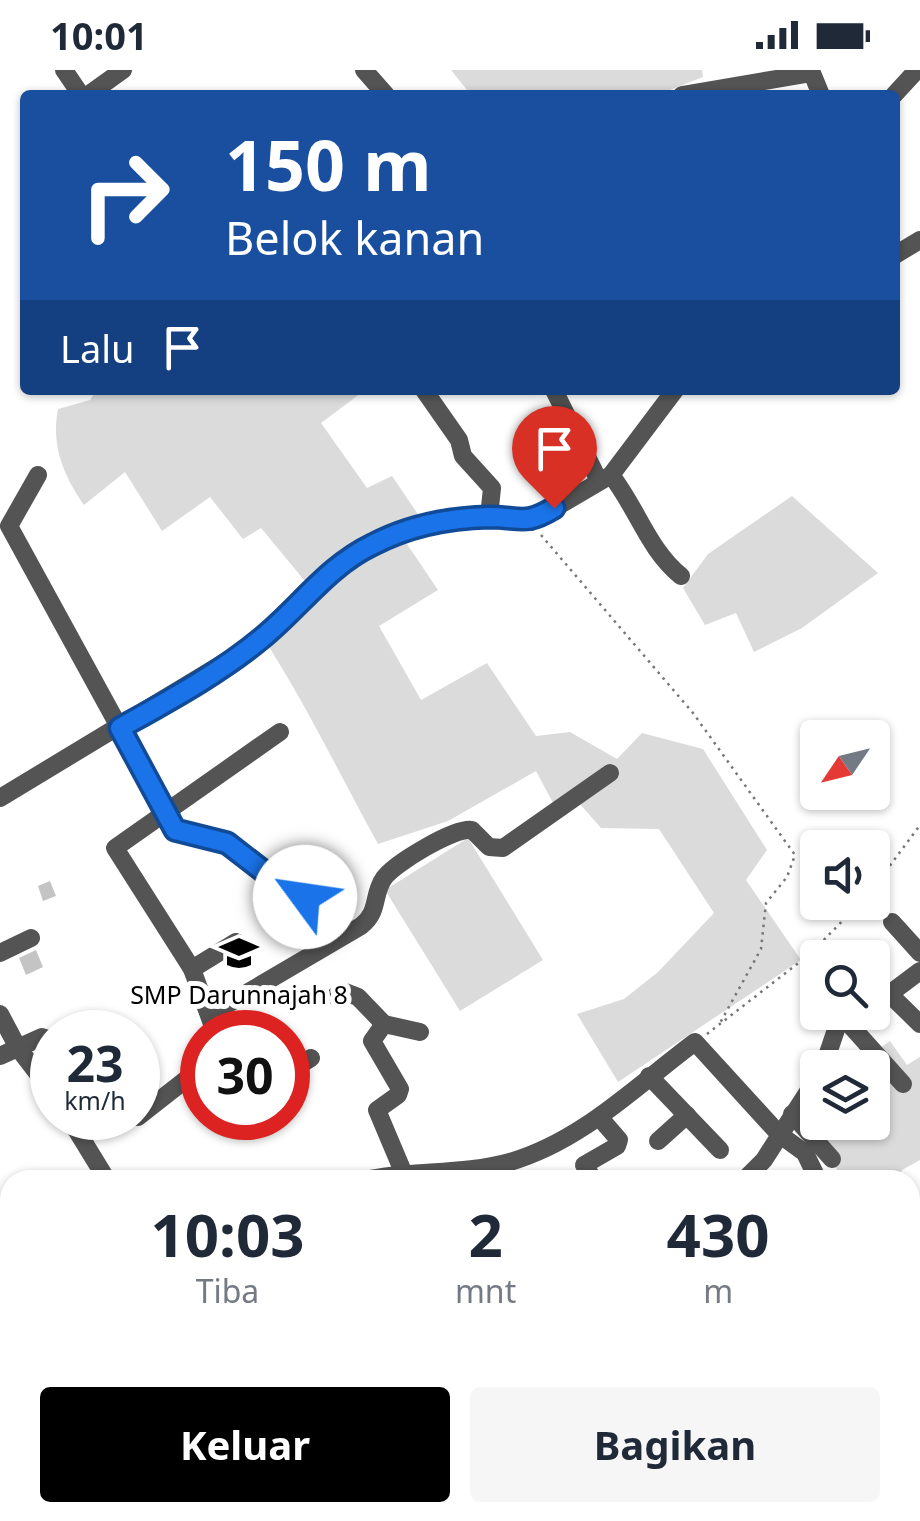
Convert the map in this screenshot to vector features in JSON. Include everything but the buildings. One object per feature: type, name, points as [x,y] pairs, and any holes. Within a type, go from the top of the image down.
[{"type":"street","points":[[64,70],[81,90]]},
{"type":"street","points":[[93,90],[123,70]]},
{"type":"street","points":[[364,70],[382,90]]},
{"type":"street","points":[[898,90],[916,70]]},
{"type":"street","points":[[712,90],[812,73],[819,90]]},
{"type":"street","points":[[428,395],[459,440],[464,456],[492,488],[489,517]]},
{"type":"street","points":[[557,395],[605,478],[626,494],[654,550],[681,576]]},
{"type":"street","points":[[0,798],[258,642],[314,588],[366,547],[422,526],[489,517],[530,522],[605,478],[671,395]]},
{"type":"street","points":[[38,475],[9,526],[165,813],[183,835],[227,843],[276,881],[305,897]]},
{"type":"street","points":[[208,1010],[192,969],[115,850],[118,843],[280,732]]},
{"type":"street","points":[[232,1010],[372,918],[385,876],[450,833],[472,830],[490,847],[503,848],[610,772]]},
{"type":"street","points":[[892,922],[920,953]]},
{"type":"street","points":[[0,953],[31,938]]},
{"type":"street","points":[[192,969],[236,942]]},
{"type":"street","points":[[920,971],[892,992],[920,1024]]},
{"type":"street","points":[[335,996],[345,992],[358,997],[384,1024],[420,1032]]},
{"type":"street","points":[[0,1014],[30,1064]]},
{"type":"street","points":[[384,1024],[372,1045],[400,1092],[377,1110],[402,1170]]},
{"type":"street","points":[[855,1030],[903,1084]]},
{"type":"street","points":[[439,1170],[510,1162],[600,1118],[695,1042],[780,1134],[805,1154],[813,1170]]},
{"type":"street","points":[[0,1056],[30,1043]]},
{"type":"street","points":[[649,1076],[720,1150]]},
{"type":"street","points":[[160,1100],[180,1085]]},
{"type":"street","points":[[754,1170],[800,1102]]},
{"type":"street","points":[[792,1114],[832,1159]]},
{"type":"street","points":[[658,1141],[687,1115]]},
{"type":"street","points":[[587,1170],[584,1165],[617,1146],[619,1140],[600,1118]]},
{"type":"street","points":[[83,1140],[101,1170]]},
{"type":"path","points":[[530,522],[693,714],[795,855],[787,877],[766,903],[761,950],[720,1023]]},
{"type":"path","points":[[890,866],[919,827]]},
{"type":"path","points":[[695,1042],[810,954],[844,920]]},
{"type":"shaded area","points":[[451,70],[702,70],[703,77],[670,90],[467,90]]},
{"type":"shaded area","points":[[94,395],[358,395],[321,423],[367,488],[392,476],[432,535],[405,541],[438,590],[379,626],[421,700],[487,663],[536,736],[570,732],[617,759],[642,733],[703,749],[767,850],[746,880],[800,961],[618,1082],[577,1014],[624,999],[658,972],[714,913],[659,829],[601,828],[573,796],[553,803],[536,771],[448,821],[378,844],[264,639],[309,586],[261,528],[243,539],[210,497],[162,531],[125,472],[84,505],[60,459],[56,435],[58,409],[90,400]]},
{"type":"shaded area","points":[[792,496],[878,573],[802,628],[754,652],[736,613],[705,625],[683,588],[708,554]]},
{"type":"shaded area","points":[[468,838],[543,960],[460,1011],[385,890]]},
{"type":"shaded area","points":[[890,1041],[907,1065],[920,1057],[920,1160],[902,1170],[838,1170],[819,1140],[890,1140],[890,1050],[877,1050]]},
{"type":"place","name":"SMP Darunnajah 8","points":[[239,953]]},
{"type":"route","points":[[305,897],[276,881],[227,843],[175,830],[120,728],[258,642],[340,565],[366,547],[396,533],[445,520],[489,517],[530,522],[554,508]]}]
